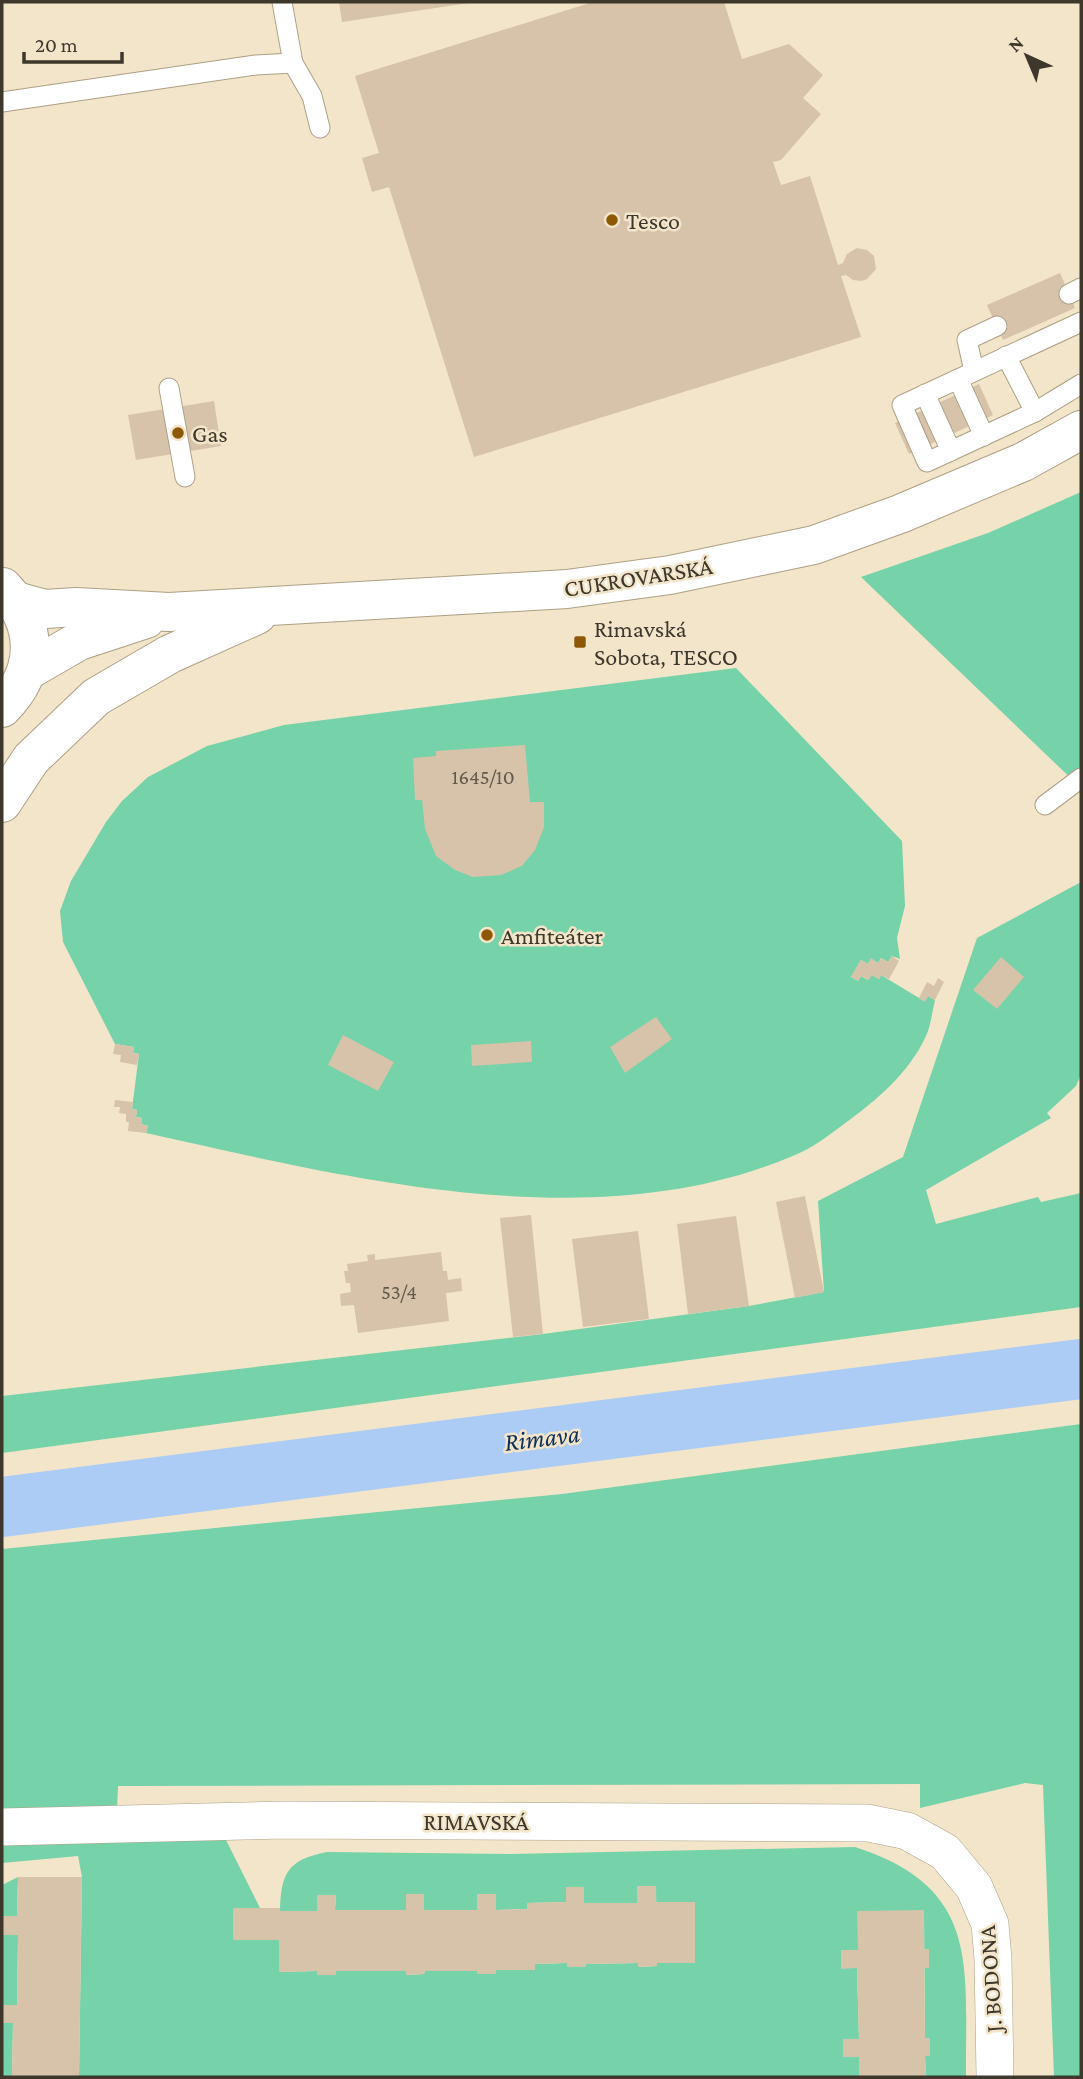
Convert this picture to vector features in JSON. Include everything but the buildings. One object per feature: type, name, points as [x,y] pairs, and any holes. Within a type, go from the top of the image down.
[{"type":"main road","name":"CUKROVARSKÁ","points":[[9,593],[45,608],[169,611],[567,589],[670,575],[814,545],[900,514],[1023,463],[1081,430]]},
{"type":"main road","name":"CUKROVARSKÁ","points":[[2,708],[15,695],[27,671],[31,647],[27,623],[9,593]]},
{"type":"main road","points":[[2,803],[31,759],[96,697],[170,654],[277,605]]},
{"type":"main road","name":"CUKROVARSKÁ","points":[[27,671],[79,641],[169,611]]},
{"type":"street","name":"RIMAVSKÁ","points":[[2,1828],[282,1821],[868,1823],[907,1831],[945,1852]]},
{"type":"street","name":"J. BODONA","points":[[945,1852],[974,1887],[990,1924],[995,2077]]},
{"type":"lane","points":[[282,2],[293,62],[313,96],[320,128]]},
{"type":"lane","points":[[2,102],[293,62]]},
{"type":"lane","points":[[1081,322],[902,405],[927,462],[1035,412],[1081,384]]},
{"type":"lane","points":[[984,436],[966,375],[967,340],[997,326]]},
{"type":"lane","points":[[1006,356],[1035,412]]},
{"type":"lane","points":[[169,388],[185,477]]},
{"type":"lane","points":[[925,394],[951,451]]},
{"type":"lane","points":[[1045,805],[1081,778]]},
{"type":"green space","points":[[1081,492],[1081,788],[861,577],[988,533]]},
{"type":"green space","points":[[736,668],[902,841],[905,906],[897,938],[900,959],[892,956],[888,962],[881,958],[878,963],[871,959],[868,964],[861,960],[851,977],[858,981],[861,976],[868,980],[872,975],[879,979],[881,975],[924,1001],[928,996],[935,1000],[928,1032],[911,1062],[891,1085],[856,1115],[802,1152],[718,1181],[638,1194],[556,1198],[472,1193],[388,1182],[305,1168],[146,1133],[148,1126],[141,1124],[142,1118],[136,1117],[137,1110],[132,1109],[139,1054],[133,1053],[134,1047],[115,1044],[63,942],[60,911],[71,881],[106,822],[122,801],[148,777],[207,746],[284,725]]},
{"type":"green space","points":[[1081,882],[1081,1074],[1076,1086],[1047,1113],[1051,1118],[926,1190],[936,1224],[1038,1197],[1041,1202],[1081,1193],[1081,1307],[2,1453],[2,1396],[543,1334],[749,1306],[824,1292],[818,1201],[903,1157],[977,938]]},
{"type":"green space","points":[[1081,1424],[1081,2077],[1054,2077],[1043,1785],[1025,1783],[920,1808],[920,1784],[118,1786],[117,1810],[225,1838],[260,1908],[233,1908],[233,1940],[279,1940],[279,1972],[317,1971],[317,1975],[335,1975],[336,1971],[406,1971],[406,1975],[424,1974],[425,1971],[477,1971],[477,1974],[496,1974],[496,1970],[534,1970],[535,1964],[567,1963],[567,1967],[585,1967],[586,1964],[638,1963],[638,1967],[657,1966],[656,1886],[637,1903],[584,1903],[584,1887],[566,1887],[566,1902],[527,1903],[527,1909],[496,1910],[495,1894],[477,1894],[477,1910],[424,1910],[424,1894],[406,1894],[406,1910],[335,1910],[336,1895],[317,1895],[317,1911],[280,1911],[282,1886],[289,1870],[303,1859],[327,1852],[511,1854],[855,1847],[896,1864],[926,1885],[946,1909],[958,1936],[964,1966],[966,2077],[926,2077],[925,2056],[930,2056],[930,2038],[925,2038],[924,1911],[858,1911],[858,1950],[841,1950],[842,1968],[857,1968],[859,2039],[843,2039],[843,2057],[859,2057],[859,2077],[79,2077],[82,1877],[78,1856],[2,1863],[2,1549],[562,1494]]},
{"type":"green space","points":[[18,1877],[17,1916],[2,1916],[2,1885]]},
{"type":"green space","points":[[2,1934],[18,1935],[17,2005],[2,2005]]},
{"type":"green space","points":[[2,2023],[13,2023],[12,2077],[2,2077]]},
{"type":"waterway","name":"Rimava","points":[[2,1507],[1081,1369]]},
{"type":"place","name":"Tesco","points":[[612,220]]},
{"type":"place","name":"Gas","points":[[178,433]]},
{"type":"place","name":"Rimavská Sobota, TESCO","points":[[580,642]]},
{"type":"place","name":"Amfiteáter","points":[[487,935]]}]
